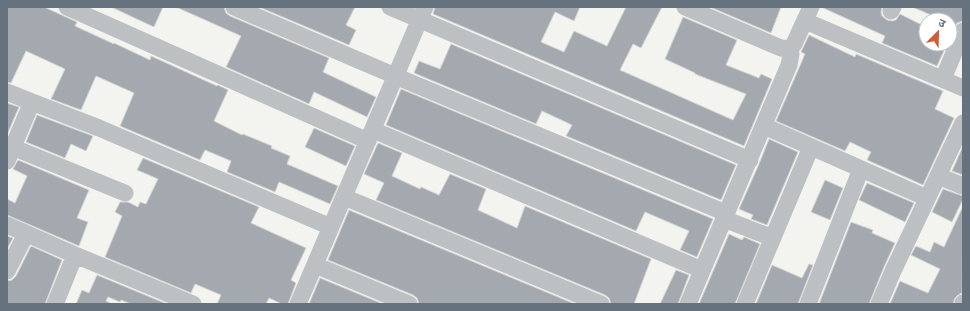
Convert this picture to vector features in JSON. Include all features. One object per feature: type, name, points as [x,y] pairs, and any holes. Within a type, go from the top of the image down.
[{"type":"street","points":[[67,7],[370,136],[702,270]]},
{"type":"street","points":[[234,7],[725,216],[773,238]]},
{"type":"street","points":[[390,7],[423,14],[750,160]]},
{"type":"street","points":[[685,7],[781,48],[789,49]]},
{"type":"street","points":[[789,49],[796,41],[808,11],[963,88]]},
{"type":"street","points":[[298,304],[423,14]]},
{"type":"street","points":[[943,79],[963,31]]},
{"type":"street","points":[[688,304],[789,65],[791,54],[789,49]]},
{"type":"street","points":[[7,92],[107,131],[331,228]]},
{"type":"street","points":[[32,102],[10,154],[125,193]]},
{"type":"street","points":[[764,126],[927,198]]},
{"type":"street","points":[[879,304],[927,198],[962,126]]},
{"type":"street","points":[[745,304],[811,147]]},
{"type":"street","points":[[808,304],[860,169]]},
{"type":"street","points":[[938,176],[963,186]]},
{"type":"street","points":[[344,197],[601,304]]},
{"type":"street","points":[[7,225],[193,304]]},
{"type":"street","points":[[7,271],[26,234]]},
{"type":"street","points":[[57,303],[76,255]]},
{"type":"street","points":[[315,265],[409,304]]},
{"type":"building","points":[[7,7],[44,7],[77,22],[75,26],[114,44],[150,60],[151,56],[228,90],[214,121],[242,135],[243,134],[272,146],[271,148],[290,156],[287,164],[338,186],[330,204],[279,182],[275,192],[227,172],[231,161],[205,150],[200,160],[120,126],[134,93],[96,76],[81,110],[51,99],[65,69],[26,51],[11,83],[7,82]]},
{"type":"building","points":[[111,7],[163,7],[154,27]]},
{"type":"building","points":[[176,7],[224,7],[226,13],[230,16],[329,58],[323,72],[376,97],[367,117],[314,92],[309,104],[226,67],[241,36]]},
{"type":"building","points":[[259,7],[355,7],[346,25],[356,30],[349,45]]},
{"type":"building","points":[[435,7],[580,7],[574,21],[555,12],[541,42],[564,52],[574,31],[607,46],[626,7],[662,7],[641,48],[633,44],[620,70],[733,120],[746,94],[695,74],[665,59],[683,17],[737,40],[726,65],[759,78],[761,74],[772,79],[744,146],[433,14]]},
{"type":"building","points":[[710,7],[781,7],[771,33]]},
{"type":"building","points":[[821,7],[882,7],[882,16],[887,20],[896,20],[900,14],[918,23],[918,52],[943,52],[937,66],[882,43],[885,36]]},
{"type":"building","points":[[912,7],[963,7],[963,21],[958,23],[958,12],[924,12]]},
{"type":"building","points":[[809,35],[855,57],[856,54],[943,91],[935,109],[954,118],[923,185],[867,160],[871,152],[850,142],[845,151],[776,121],[805,54],[801,52]]},
{"type":"building","points":[[451,44],[736,165],[721,200],[566,136],[572,125],[542,111],[536,124],[414,73],[419,61],[440,69]]},
{"type":"building","points":[[401,89],[713,219],[697,257],[680,250],[689,231],[645,212],[636,231],[386,125]]},
{"type":"building","points":[[7,103],[19,107],[7,135]]},
{"type":"building","points":[[37,115],[93,136],[86,151],[71,144],[65,158],[26,142]]},
{"type":"building","points":[[314,128],[355,146],[346,166],[305,147]]},
{"type":"building","points":[[769,139],[798,152],[767,225],[751,219],[753,215],[739,209]]},
{"type":"building","points":[[378,143],[402,153],[392,176],[420,189],[421,187],[439,195],[450,174],[486,189],[478,210],[517,228],[525,206],[651,259],[634,304],[611,304],[609,298],[605,295],[376,200],[384,183],[364,174]]},
{"type":"building","points":[[963,146],[963,175],[952,171]]},
{"type":"building","points":[[143,158],[259,207],[251,223],[306,248],[291,280],[296,283],[288,304],[282,304],[269,298],[266,304],[217,304],[221,295],[195,284],[191,293],[105,257],[122,216],[115,212],[120,202],[128,202],[138,207],[140,202],[146,204],[158,179],[137,170]]},
{"type":"building","points":[[18,160],[89,190],[77,218],[88,222],[79,246],[7,215],[7,199],[15,203],[27,176],[13,169]]},
{"type":"building","points":[[825,180],[843,188],[830,220],[811,212]]},
{"type":"building","points":[[867,183],[914,203],[905,222],[859,200]]},
{"type":"building","points":[[943,189],[963,196],[952,222],[932,212]]},
{"type":"building","points":[[963,206],[962,293],[955,298],[953,304],[890,304],[900,281],[928,293],[940,269],[911,255],[916,246],[930,252],[934,242],[944,247]]},
{"type":"building","points":[[349,210],[575,304],[419,304],[417,298],[413,295],[328,260]]},
{"type":"building","points":[[851,222],[873,230],[872,233],[895,243],[869,304],[819,304]]},
{"type":"building","points":[[729,234],[742,240],[744,237],[760,244],[735,304],[699,304]]},
{"type":"building","points":[[7,236],[13,238],[7,249]]},
{"type":"building","points":[[31,246],[62,260],[45,304],[7,304],[7,281],[12,280],[16,276]]},
{"type":"building","points":[[809,264],[813,265],[798,304],[756,304],[772,265],[802,278]]},
{"type":"building","points":[[676,270],[689,275],[678,304],[660,304]]},
{"type":"building","points":[[97,275],[167,304],[131,304],[121,300],[120,302],[108,297],[106,301],[112,304],[76,304],[82,290],[89,293]]},
{"type":"building","points":[[320,278],[383,304],[309,304]]}]
